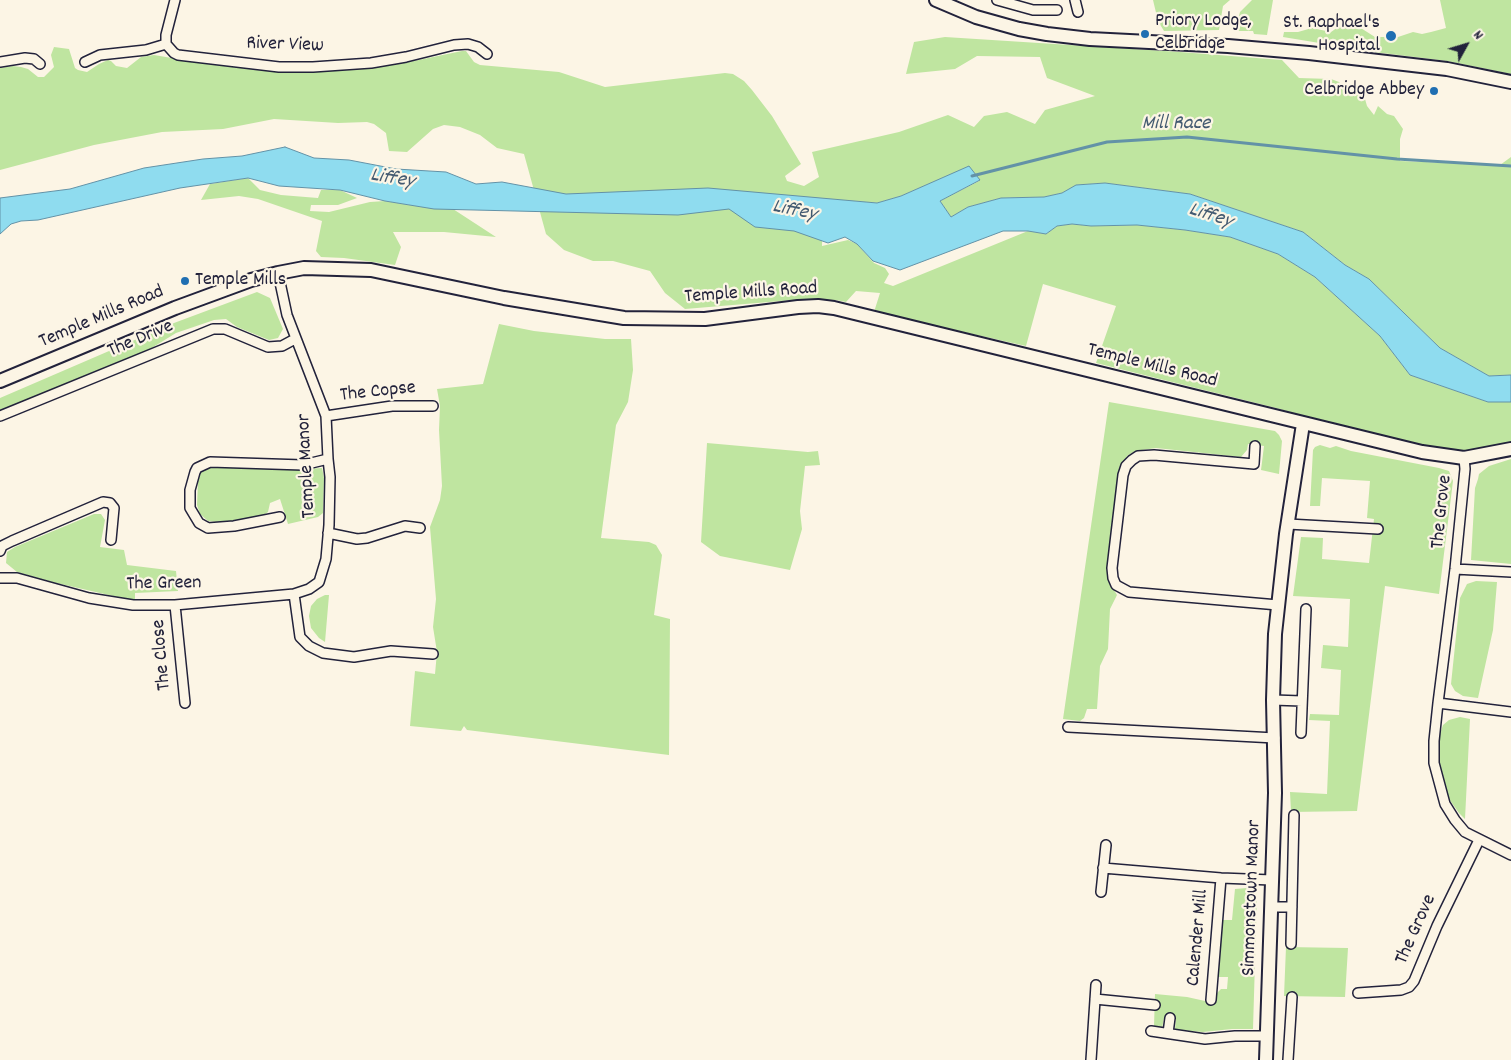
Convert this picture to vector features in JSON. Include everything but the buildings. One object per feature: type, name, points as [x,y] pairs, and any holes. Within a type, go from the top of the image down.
[{"type":"street","points":[[85,62],[100,55],[146,50],[166,44],[166,34],[174,0]]},
{"type":"street","points":[[936,0],[985,20],[1047,34],[1090,39],[1228,46],[1309,53],[1447,70],[1511,82]]},
{"type":"street","points":[[997,0],[1038,10],[1057,10]]},
{"type":"street","points":[[1075,0],[1078,12]]},
{"type":"street","name":"River View","points":[[166,44],[174,53],[178,54],[279,67],[313,67],[371,62],[406,57],[454,45],[468,44],[478,47],[487,54]]},
{"type":"street","points":[[0,62],[25,58],[34,59],[40,64]]},
{"type":"street","name":"Temple Mills Road","points":[[0,381],[176,308],[250,280],[304,268],[371,270],[520,301],[624,318],[705,319],[798,307],[818,306],[834,308],[1422,452],[1464,458],[1511,449]]},
{"type":"street","name":"Temple Manor","points":[[278,273],[287,315],[295,339],[326,416],[330,477],[326,559],[319,582],[309,589],[296,593]]},
{"type":"street","name":"The Drive","points":[[0,416],[213,329],[225,329],[268,347],[282,346],[295,339]]},
{"type":"street","name":"The Copse","points":[[326,416],[392,406],[433,406]]},
{"type":"street","name":"Simmonstown Manor","points":[[1266,1060],[1275,792],[1273,700],[1278,605],[1303,424]]},
{"type":"street","points":[[1255,446],[1254,464],[1154,455],[1138,456],[1132,460],[1126,466],[1124,475],[1112,568],[1113,578],[1116,585],[1129,592],[1278,605]]},
{"type":"street","name":"The Grove","points":[[1464,458],[1465,469],[1455,568],[1434,741],[1434,763],[1445,804],[1465,832],[1511,855]]},
{"type":"street","points":[[280,517],[234,526],[208,528],[198,523],[190,508],[190,490],[197,468],[210,462],[303,465],[328,460]]},
{"type":"street","points":[[0,551],[2,546],[103,502],[110,503],[114,508],[111,540]]},
{"type":"street","points":[[1288,524],[1378,529]]},
{"type":"street","points":[[328,533],[367,538],[405,526],[420,528]]},
{"type":"street","name":"The Green","points":[[0,568],[1,578],[17,578],[89,598],[133,606],[176,605],[296,593]]},
{"type":"street","name":"The Grove","points":[[1455,568],[1511,572]]},
{"type":"street","points":[[296,593],[300,637],[309,646],[323,653],[354,657],[391,651],[433,654]]},
{"type":"street","name":"The Close","points":[[176,605],[184,703]]},
{"type":"street","points":[[1301,733],[1306,609]]},
{"type":"street","points":[[1273,700],[1302,701]]},
{"type":"street","points":[[1438,703],[1511,712]]},
{"type":"street","points":[[1068,727],[1275,738]]},
{"type":"street","points":[[1291,944],[1294,814]]},
{"type":"street","name":"The Grove","points":[[1358,993],[1401,990],[1408,987],[1414,981],[1437,926],[1479,840]]},
{"type":"street","points":[[1101,892],[1106,844]]},
{"type":"street","name":"Calender Mill","points":[[1103,868],[1221,878],[1272,880]]},
{"type":"street","name":"Calender Mill","points":[[1211,1000],[1221,878]]},
{"type":"street","points":[[1272,907],[1292,907]]},
{"type":"street","points":[[1091,1060],[1096,986]]},
{"type":"street","points":[[1288,1060],[1292,997]]},
{"type":"street","points":[[1095,999],[1155,1006]]},
{"type":"street","points":[[1168,1033],[1170,1018]]},
{"type":"street","points":[[1151,1031],[1205,1039],[1235,1036],[1267,1036]]},
{"type":"green space","points":[[1153,0],[1230,0],[1223,6],[1219,30],[1164,31],[1158,21]]},
{"type":"green space","points":[[1252,0],[1273,0],[1267,35],[1254,34],[1253,31],[1235,31],[1240,12]]},
{"type":"green space","points":[[1440,0],[1511,0],[1511,74],[1447,61],[1374,52],[1283,37],[1284,32],[1298,32],[1312,28],[1331,32],[1341,25],[1356,25],[1375,37],[1398,37],[1413,32],[1422,34],[1431,32],[1446,28]]},
{"type":"green space","points":[[945,37],[1282,60],[1299,78],[1331,79],[1339,82],[1343,87],[1355,93],[1363,92],[1367,106],[1374,115],[1378,106],[1387,114],[1394,116],[1403,129],[1400,139],[1400,161],[1500,165],[1511,157],[1511,375],[1489,376],[1440,348],[1369,279],[1345,265],[1303,232],[1190,194],[1105,183],[1077,185],[1062,193],[1044,197],[1001,198],[968,207],[951,217],[940,201],[979,181],[968,167],[901,196],[877,203],[823,199],[822,246],[848,240],[857,244],[874,263],[885,268],[889,274],[884,283],[893,286],[1028,231],[1046,234],[1057,226],[1072,224],[1091,226],[1137,225],[1230,237],[1278,254],[1315,277],[1380,336],[1410,375],[1488,402],[1511,402],[1511,447],[1464,453],[1367,434],[1276,408],[1096,363],[1116,306],[1043,284],[1026,346],[874,312],[880,293],[856,291],[846,302],[836,300],[793,300],[685,309],[665,293],[650,271],[613,261],[593,261],[564,250],[546,234],[524,154],[497,148],[480,135],[460,127],[444,125],[433,129],[407,152],[389,151],[386,133],[374,124],[367,122],[338,123],[274,119],[223,129],[162,132],[94,145],[0,170],[0,68],[21,67],[28,69],[38,77],[44,77],[54,67],[51,55],[54,47],[69,49],[75,68],[87,72],[108,60],[116,66],[127,68],[141,57],[154,55],[207,64],[268,71],[306,71],[351,70],[404,63],[466,51],[474,62],[480,65],[559,72],[605,87],[725,73],[733,74],[744,81],[772,116],[801,164],[785,176],[787,181],[804,186],[819,177],[812,152],[899,132],[948,115],[974,127],[984,116],[1007,112],[1035,124],[1045,110],[1095,96],[1047,78],[1040,57],[977,56],[955,69],[906,74],[914,42]]},
{"type":"green space","points":[[248,178],[260,190],[281,195],[318,198],[321,190],[340,190],[357,198],[338,205],[311,205],[310,211],[329,212],[370,202],[385,201],[430,208],[453,209],[496,237],[444,232],[393,232],[401,247],[395,265],[321,257],[316,251],[322,221],[258,199],[239,196],[201,200],[210,184]]},
{"type":"green space","points":[[257,292],[270,298],[283,329],[278,338],[269,340],[237,327],[226,319],[214,320],[176,333],[137,357],[0,411],[0,398],[174,323]]},
{"type":"green space","points":[[499,324],[534,331],[605,339],[631,339],[633,370],[628,402],[616,425],[601,538],[649,542],[656,545],[662,555],[654,615],[670,619],[669,755],[467,730],[464,726],[461,731],[410,726],[415,671],[435,674],[437,652],[433,627],[436,599],[430,527],[440,500],[442,486],[439,430],[440,406],[437,389],[483,384]]},
{"type":"green space","points":[[1109,402],[1275,431],[1282,441],[1279,474],[1261,470],[1264,446],[1248,444],[1247,450],[1241,457],[1156,448],[1135,451],[1127,456],[1121,468],[1109,582],[1117,595],[1110,609],[1108,649],[1100,666],[1097,709],[1087,709],[1084,718],[1080,721],[1063,719]]},
{"type":"green space","points":[[707,443],[808,452],[818,451],[820,465],[805,466],[800,511],[802,529],[790,570],[720,556],[701,542]]},
{"type":"green space","points":[[1320,445],[1330,448],[1336,446],[1351,451],[1439,468],[1449,471],[1453,481],[1439,594],[1385,586],[1357,811],[1291,812],[1290,792],[1327,794],[1330,721],[1309,720],[1310,714],[1339,715],[1341,670],[1321,668],[1323,645],[1348,647],[1350,599],[1293,596],[1301,537],[1323,538],[1322,559],[1369,563],[1374,519],[1367,518],[1370,481],[1322,478],[1320,506],[1310,506],[1313,450]]},
{"type":"green space","points":[[1511,459],[1511,564],[1471,560],[1475,488],[1479,474],[1489,466]]},
{"type":"green space","points":[[217,465],[285,470],[322,468],[324,478],[323,513],[318,517],[288,524],[280,499],[270,503],[268,512],[258,519],[208,521],[200,514],[197,505],[198,481],[201,472]]},
{"type":"green space","points":[[94,514],[101,514],[105,520],[100,547],[124,550],[127,565],[176,571],[178,591],[135,593],[135,601],[17,572],[6,563],[7,552],[15,547]]},
{"type":"green space","points":[[1476,581],[1497,582],[1493,630],[1478,698],[1463,696],[1455,691],[1451,684],[1460,598],[1467,584]]},
{"type":"green space","points":[[329,595],[325,642],[311,628],[309,616],[311,606],[317,599]]},
{"type":"green space","points":[[1460,717],[1470,719],[1465,819],[1449,799],[1441,779],[1437,759],[1438,740],[1443,725],[1449,720]]},
{"type":"green space","points":[[1247,888],[1257,894],[1253,1029],[1203,1032],[1179,1030],[1175,1029],[1176,1019],[1164,1018],[1162,1028],[1154,1026],[1155,994],[1187,997],[1214,1003],[1217,993],[1221,989],[1227,989],[1228,977],[1217,977],[1222,920],[1232,920],[1235,889]]},
{"type":"green space","points":[[1286,947],[1348,948],[1345,997],[1284,996]]},
{"type":"water","name":"Liffey","points":[[285,147],[314,158],[349,160],[396,169],[446,172],[476,184],[502,182],[566,194],[708,188],[877,203],[901,196],[969,166],[980,180],[940,201],[951,217],[968,207],[1001,198],[1044,197],[1062,193],[1076,185],[1105,183],[1190,194],[1303,232],[1345,265],[1369,279],[1440,348],[1489,376],[1511,375],[1511,402],[1488,402],[1410,375],[1380,336],[1315,277],[1278,254],[1230,237],[1185,230],[1137,225],[1091,226],[1072,224],[1057,226],[1046,234],[1028,231],[1003,231],[900,270],[873,261],[857,244],[845,237],[828,243],[794,231],[755,227],[729,209],[678,215],[434,209],[385,201],[340,190],[279,186],[248,178],[180,188],[38,220],[21,221],[11,224],[0,234],[0,198],[70,189],[144,168],[203,159],[242,156]]},
{"type":"waterway","name":"Mill Race","points":[[972,176],[1107,142],[1187,137],[1397,159],[1511,166]]},
{"type":"place","name":"Priory Lodge, Celbridge","points":[[1145,34]]},
{"type":"place","name":"St. Raphael's Hospital","points":[[1391,36]]},
{"type":"place","name":"Celbridge Abbey","points":[[1434,91]]},
{"type":"place","name":"Temple Mills","points":[[185,281]]}]
